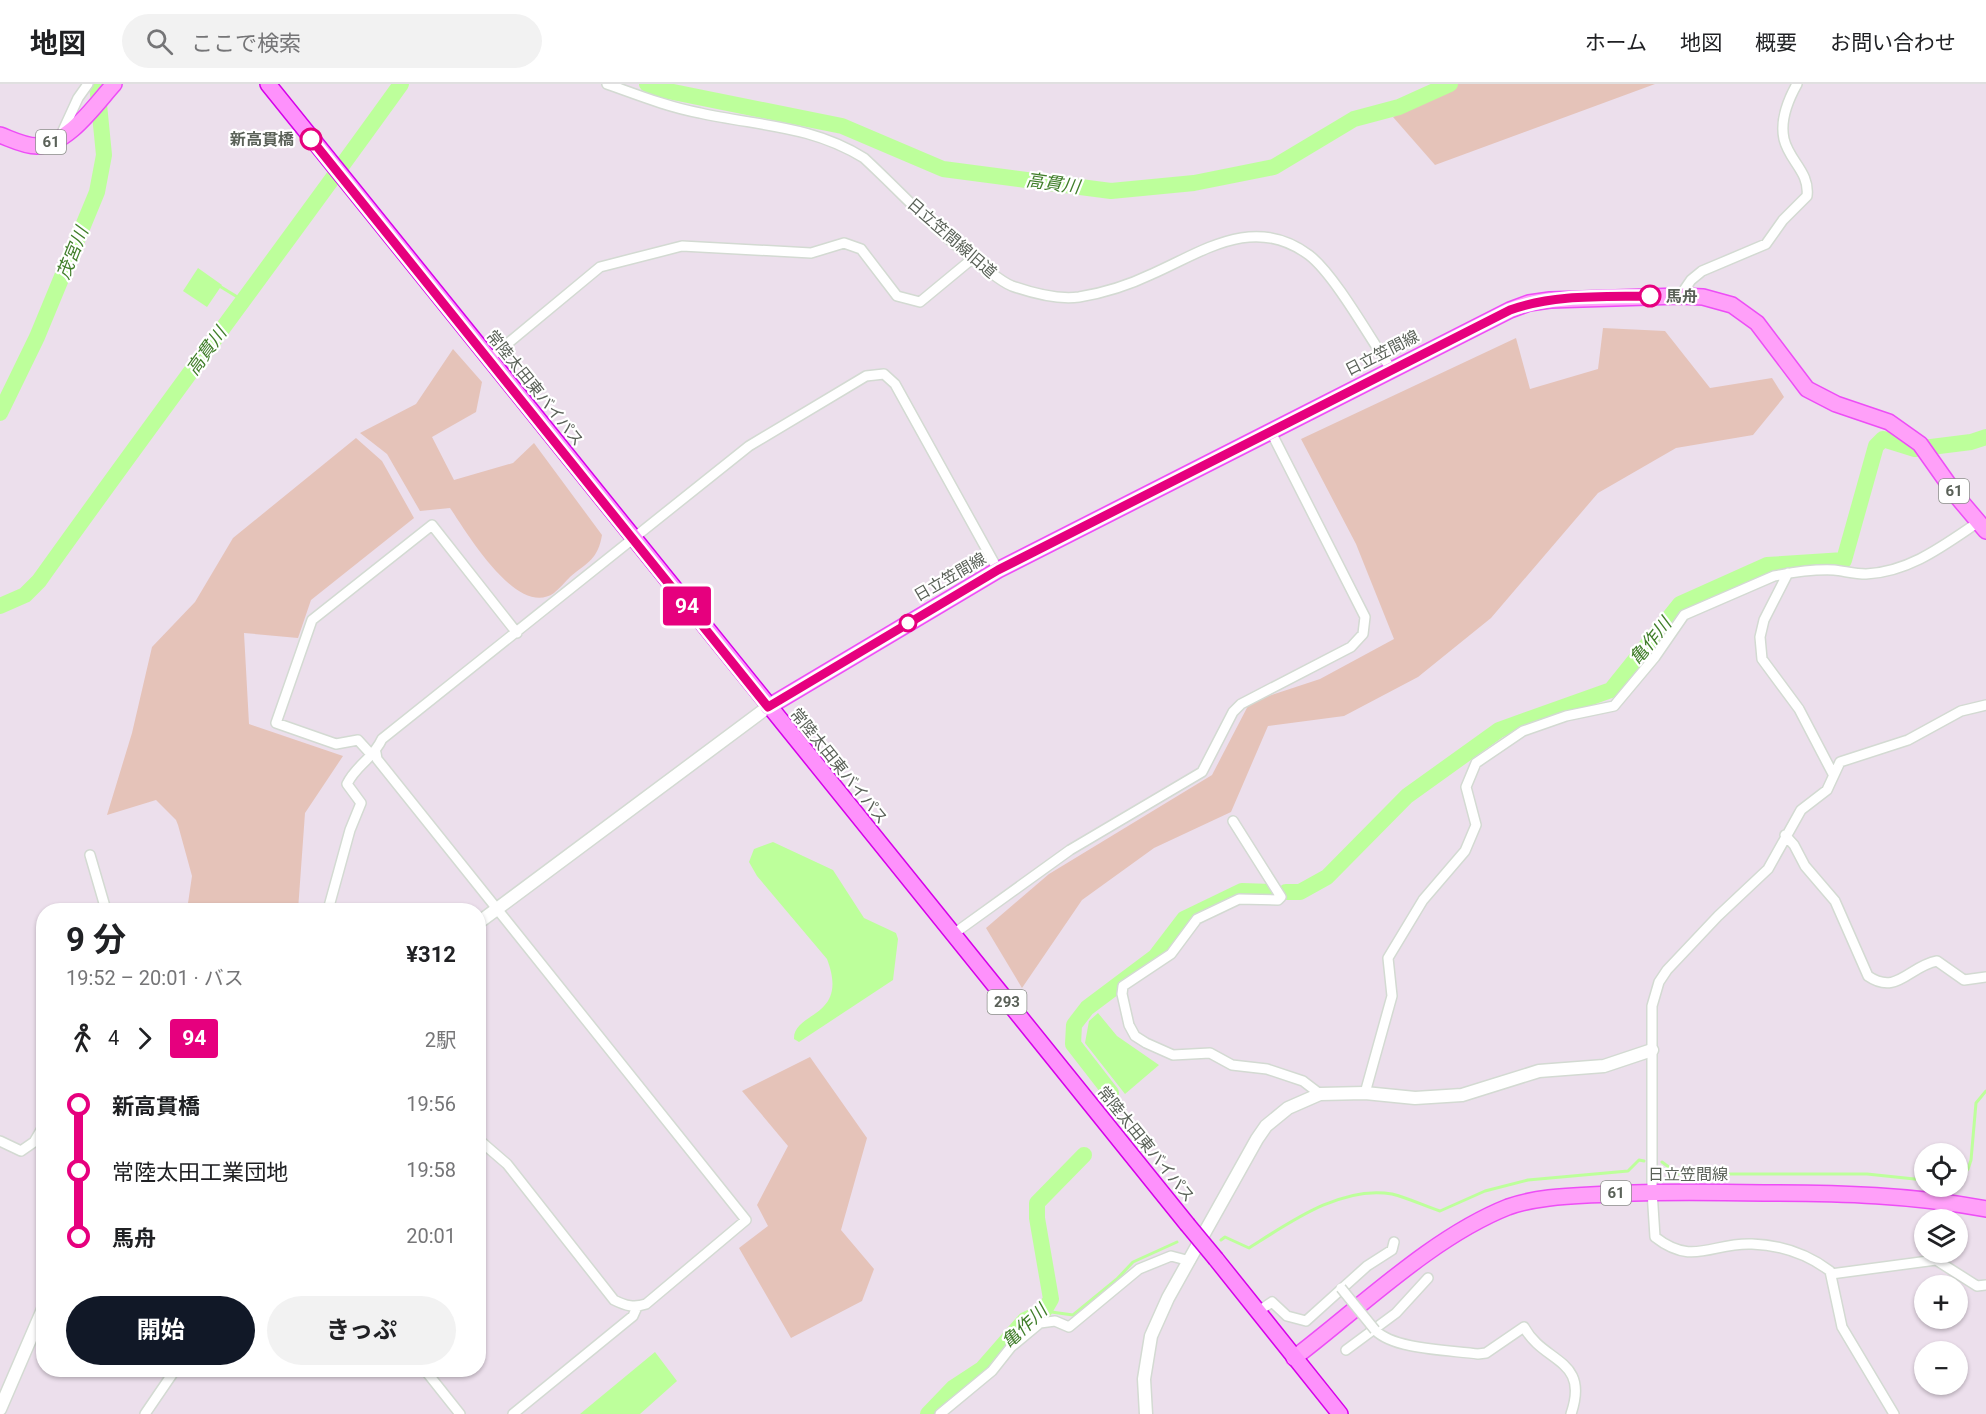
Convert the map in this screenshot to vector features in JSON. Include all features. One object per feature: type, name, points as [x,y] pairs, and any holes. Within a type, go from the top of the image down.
[{"type":"highway","name":"常陸太田東バイパス","points":[[268,84],[633,540],[1340,1414]]},
{"type":"main road","name":"61","points":[[0,135],[37,146],[60,137],[109,89]]},
{"type":"main road","name":"日立笠間線","points":[[768,707],[998,570],[1270,430],[1529,303],[1573,298],[1680,296],[1719,300],[1746,314],[1757,323],[1807,389],[1828,401],[1888,422],[1923,447],[1982,527]]},
{"type":"main road","name":"日立笠間線","points":[[1294,1358],[1420,1258],[1465,1228],[1510,1207],[1554,1197],[1652,1191],[1833,1193],[1947,1201],[1986,1209]]},
{"type":"street","points":[[60,137],[78,98],[88,84]]},
{"type":"street","name":"日立笠間線旧道","points":[[607,84],[672,107],[818,134],[843,145],[864,158],[972,259],[1008,285],[1038,294],[1075,297],[1106,292],[1149,276],[1224,241],[1267,236],[1291,244],[1310,256],[1325,271],[1392,369]]},
{"type":"street","points":[[1680,296],[1691,280],[1702,271],[1766,243],[1783,220],[1807,196],[1806,178],[1784,140],[1787,103],[1797,84]]},
{"type":"street","points":[[489,359],[600,267],[682,246],[811,253],[844,243],[861,249],[897,296],[920,302],[972,259]]},
{"type":"street","points":[[330,903],[350,830],[361,803],[347,784],[352,773],[376,753],[382,739],[749,446],[797,415],[875,373],[884,374],[895,384],[998,570]]},
{"type":"street","points":[[952,935],[1070,850],[1202,772],[1233,712],[1241,704],[1351,647],[1363,634],[1365,617],[1270,430]]},
{"type":"street","points":[[376,753],[368,751],[358,740],[336,744],[276,723],[312,620],[432,525],[517,633]]},
{"type":"street","points":[[1365,1093],[1392,996],[1388,958],[1423,900],[1465,851],[1476,825],[1466,787],[1476,763],[1523,731],[1566,716],[1614,706],[1655,657],[1684,615],[1774,576],[1788,573],[1812,570],[1864,574],[1895,570],[1982,527]]},
{"type":"street","points":[[1788,573],[1764,620],[1760,636],[1762,659],[1799,710],[1833,774]]},
{"type":"street","points":[[1894,1414],[1842,1327],[1830,1271],[1803,1252],[1751,1244],[1690,1254],[1676,1251],[1655,1238],[1652,1191],[1652,1006],[1659,982],[1667,970],[1718,916],[1768,869],[1801,810],[1827,790],[1840,762],[1908,740],[1961,711],[1986,705]]},
{"type":"street","points":[[486,917],[768,707]]},
{"type":"street","points":[[376,753],[377,759],[746,1220],[646,1304],[625,1305],[614,1300],[507,1164],[486,1146]]},
{"type":"street","points":[[1233,821],[1281,897],[1278,900],[1239,898],[1197,919],[1171,954],[1123,986],[1122,994],[1129,1025],[1140,1040],[1166,1053],[1179,1056],[1210,1053],[1232,1065],[1284,1074],[1303,1081],[1320,1094]]},
{"type":"street","points":[[1785,836],[1794,845],[1805,866],[1835,901],[1868,976],[1890,985],[1929,963],[1937,961],[1964,980],[1986,977]]},
{"type":"street","points":[[90,855],[104,903]]},
{"type":"street","points":[[1146,1414],[1144,1379],[1151,1336],[1164,1306],[1257,1139],[1266,1126],[1288,1108],[1320,1094],[1365,1093],[1415,1098],[1462,1095],[1539,1071],[1604,1066],[1652,1050]]},
{"type":"street","points":[[0,1142],[21,1151],[36,1139]]},
{"type":"street","points":[[1257,1312],[1272,1302],[1278,1305],[1287,1316],[1306,1321],[1366,1266],[1392,1250],[1394,1242]]},
{"type":"street","points":[[940,1414],[992,1371],[1011,1347],[1040,1323],[1055,1321],[1069,1328],[1139,1269],[1171,1256],[1190,1261]]},
{"type":"street","points":[[1831,1274],[1936,1260],[1977,1286],[1986,1285]]},
{"type":"street","points":[[1347,1350],[1375,1330],[1414,1296],[1428,1278]]},
{"type":"street","points":[[1341,1288],[1381,1337],[1396,1343],[1478,1354],[1486,1353],[1524,1327],[1531,1341],[1566,1365],[1575,1381],[1576,1399],[1571,1414]]},
{"type":"street","points":[[513,1414],[633,1316],[637,1306]]},
{"type":"street","points":[[0,1409],[36,1326]]},
{"type":"street","points":[[145,1414],[170,1377]]},
{"type":"street","points":[[431,1377],[460,1414]]},
{"type":"shaded area","points":[[1455,84],[1655,84],[1435,165],[1393,117]]},
{"type":"shaded area","points":[[198,268],[222,285],[207,307],[183,291]]},
{"type":"shaded area","points":[[1603,328],[1665,331],[1710,388],[1772,378],[1784,397],[1753,435],[1676,448],[1598,493],[1491,618],[1418,677],[1344,716],[1268,726],[1231,812],[1154,848],[1082,900],[1022,988],[986,928],[1049,874],[1212,775],[1250,702],[1320,679],[1394,639],[1356,544],[1301,439],[1516,338],[1530,389],[1598,369]]},
{"type":"shaded area","points":[[453,349],[482,382],[476,412],[432,437],[454,480],[513,463],[534,443],[602,535],[595,555],[554,593],[540,598],[524,594],[509,584],[480,552],[450,508],[420,511],[387,454],[360,433],[416,404]]},
{"type":"shaded area","points":[[356,438],[382,461],[414,518],[311,600],[298,638],[244,633],[249,724],[343,756],[305,813],[299,903],[188,903],[192,876],[176,820],[156,800],[107,815],[132,733],[152,647],[195,602],[233,538]]},
{"type":"shaded area","points":[[773,842],[833,870],[864,918],[896,933],[898,939],[893,980],[799,1042],[794,1039],[796,1030],[826,1003],[831,993],[832,979],[827,959],[757,876],[749,862],[754,849]]},
{"type":"shaded area","points":[[1098,1013],[1117,1036],[1159,1065],[1125,1094],[1085,1043],[1089,1021]]},
{"type":"shaded area","points":[[810,1057],[867,1138],[841,1230],[874,1269],[862,1301],[791,1338],[739,1248],[768,1226],[757,1205],[788,1146],[742,1091]]},
{"type":"shaded area","points":[[655,1352],[677,1381],[640,1414],[580,1414]]},
{"type":"waterway","name":"茂宮川","points":[[0,413],[37,337],[97,192],[104,155],[97,84]]},
{"type":"waterway","name":"高貫川","points":[[0,606],[25,595],[39,581],[401,84]]},
{"type":"waterway","name":"高貫川","points":[[647,84],[663,90],[842,126],[943,169],[1111,191],[1194,183],[1274,167],[1354,119],[1399,107],[1450,84]]},
{"type":"waterway","points":[[221,287],[244,301]]},
{"type":"waterway","name":"亀作川","points":[[1286,892],[1300,892],[1327,877],[1407,796],[1499,730],[1611,690],[1680,604],[1767,565],[1844,560],[1876,446],[1883,439],[1915,449],[1971,442],[1986,437]]},
{"type":"waterway","name":"亀作川","points":[[1111,1093],[1073,1044],[1074,1025],[1087,1008],[1155,957],[1184,919],[1242,891],[1275,892]]},
{"type":"waterway","points":[[1968,1169],[1971,1160],[1976,1103],[1986,1091]]},
{"type":"waterway","name":"亀作川","points":[[928,1414],[953,1388],[982,1369],[1025,1320],[1044,1311],[1051,1299],[1037,1218],[1037,1203],[1084,1155]]},
{"type":"waterway","points":[[1221,1240],[1225,1237],[1249,1248],[1299,1217],[1336,1200],[1354,1195],[1392,1194],[1440,1211],[1485,1191],[1528,1180],[1628,1171],[1639,1160],[1644,1161]]},
{"type":"waterway","points":[[1662,1162],[1678,1174],[1867,1174],[1914,1179]]},
{"type":"waterway","points":[[1044,1311],[1073,1315],[1117,1279],[1133,1262],[1177,1242]]},
{"type":"bus line","name":"94","points":[[311,139],[768,707],[947,598],[998,570],[1510,310],[1529,303],[1550,300],[1650,296]]},
{"type":"place","name":"新高貫橋","points":[[311,139]]},
{"type":"place","name":"馬舟","points":[[1650,296]]}]
